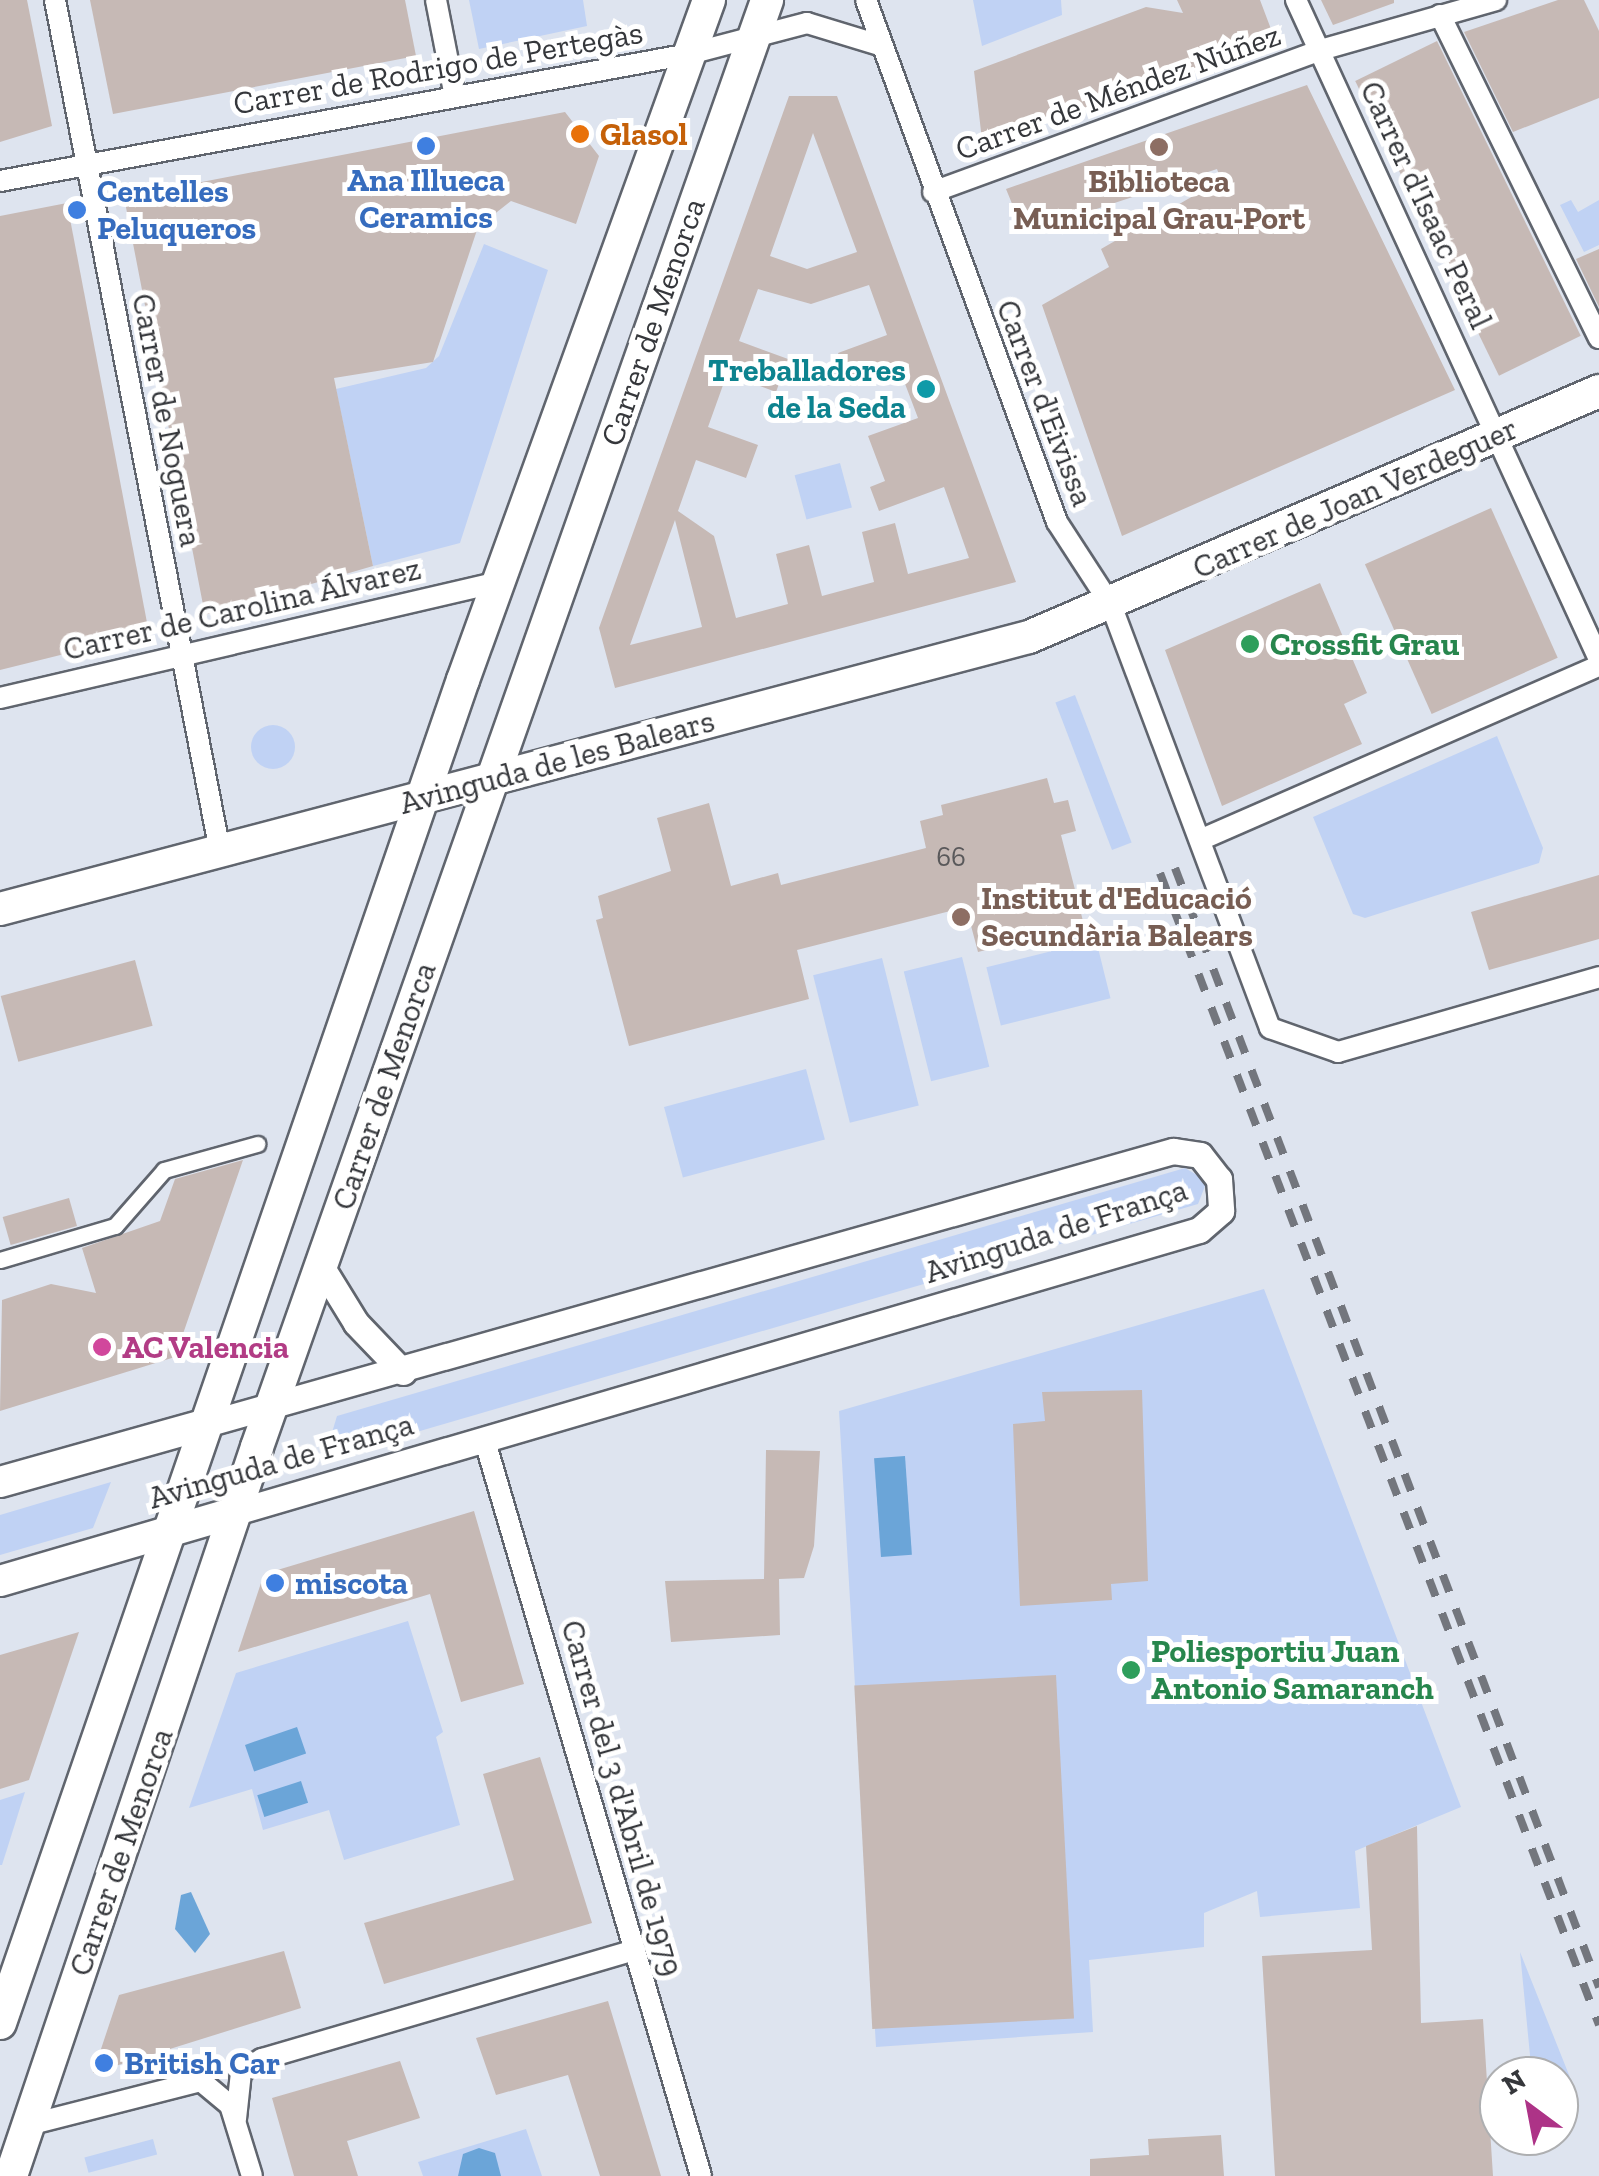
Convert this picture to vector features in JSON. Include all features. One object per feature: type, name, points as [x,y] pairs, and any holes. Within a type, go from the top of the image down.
[{"type":"main road","name":"Carrer de Menorca","points":[[0,2023],[498,582],[709,0]]},
{"type":"main road","name":"Carrer de Menorca","points":[[11,2176],[270,1410],[767,0]]},
{"type":"main road","name":"Carrer de Joan Verdeguer","points":[[1111,605],[1599,391]]},
{"type":"main road","name":"Avinguda de les Balears","points":[[0,909],[980,652],[1111,605]]},
{"type":"main road","name":"Avinguda de França","points":[[0,1482],[206,1424]]},
{"type":"main road","name":"Avinguda de França","points":[[0,1581],[236,1512]]},
{"type":"street","name":"Carrer de Noguera","points":[[56,0],[220,851]]},
{"type":"street","points":[[436,0],[454,92]]},
{"type":"street","name":"Carrer d'Eivissa","points":[[866,0],[933,192],[1057,522],[1111,605],[1270,1028],[1338,1052],[1599,977]]},
{"type":"street","name":"Carrer d'Isaac Peral","points":[[1296,0],[1500,435],[1599,663]]},
{"type":"street","name":"Carrer de Méndez Núñez","points":[[933,192],[1321,50],[1496,0]]},
{"type":"street","points":[[1440,14],[1599,338]]},
{"type":"street","name":"Carrer de Rodrigo de Pertegàs","points":[[0,181],[454,92],[689,54],[807,23],[882,46]]},
{"type":"street","name":"Carrer de Carolina Álvarez","points":[[0,698],[182,652],[498,582]]},
{"type":"street","points":[[1200,840],[1599,663]]},
{"type":"street","points":[[0,1260],[115,1226],[164,1170],[257,1144]]},
{"type":"street","name":"Avinguda de França","points":[[206,1424],[270,1410],[1173,1151],[1200,1156],[1219,1180],[1221,1211],[1199,1230],[236,1512]]},
{"type":"street","points":[[321,1266],[356,1323],[403,1372]]},
{"type":"street","name":"Carrer del 3 d'Abril de 1979","points":[[484,1438],[701,2176]]},
{"type":"street","points":[[236,2119],[241,2072],[262,2058],[636,1950]]},
{"type":"street","points":[[28,2125],[200,2081],[220,2092],[236,2119],[252,2176]]},
{"type":"shaded area","points":[[469,0],[583,0],[587,26],[479,49]]},
{"type":"shaded area","points":[[973,0],[1061,0],[1062,15],[982,46]]},
{"type":"shaded area","points":[[1571,200],[1578,212],[1599,200],[1599,245],[1584,252],[1560,205]]},
{"type":"shaded area","points":[[484,244],[548,270],[460,543],[373,566],[336,389],[426,368],[439,356]]},
{"type":"shaded area","points":[[840,463],[852,507],[807,520],[795,475]]},
{"type":"shaded area","points":[[1075,695],[1132,843],[1112,850],[1055,703]]},
{"type":"shaded area","points":[[273,725],[288,732],[295,747],[288,762],[273,769],[258,762],[251,747],[258,732]]},
{"type":"shaded area","points":[[1497,736],[1543,848],[1539,863],[1365,918],[1353,914],[1313,817]]},
{"type":"shaded area","points":[[1096,940],[1111,998],[1001,1026],[986,967]]},
{"type":"shaded area","points":[[962,957],[989,1067],[931,1081],[904,972]]},
{"type":"shaded area","points":[[882,958],[919,1105],[850,1123],[813,975]]},
{"type":"shaded area","points":[[806,1069],[825,1140],[683,1178],[664,1107]]},
{"type":"shaded area","points":[[1185,1168],[1207,1181],[1198,1204],[324,1459],[337,1416]]},
{"type":"shaded area","name":"Poliesportiu Juan Antonio Samaranch","points":[[1264,1289],[1461,1807],[1355,1851],[1360,1908],[1260,1917],[1257,1891],[1204,1913],[1204,1947],[1089,1960],[1093,2032],[876,2047],[839,1411]]},
{"type":"shaded area","points":[[111,1482],[93,1528],[0,1555],[0,1515]]},
{"type":"shaded area","points":[[408,1621],[443,1732],[436,1737],[460,1825],[344,1860],[329,1810],[263,1830],[252,1789],[189,1808],[236,1673]]},
{"type":"shaded area","points":[[25,1792],[2,1865],[0,1865],[0,1800]]},
{"type":"shaded area","points":[[1520,1952],[1561,2056],[1530,2056]]},
{"type":"shaded area","points":[[526,2129],[542,2176],[423,2176],[418,2162]]},
{"type":"shaded area","points":[[153,2139],[157,2154],[89,2173],[84,2157]]},
{"type":"water","points":[[905,1456],[912,1555],[881,1557],[874,1458]]},
{"type":"water","points":[[297,1727],[306,1753],[254,1771],[245,1745]]},
{"type":"water","points":[[301,1781],[308,1803],[264,1817],[257,1795]]},
{"type":"water","points":[[191,1892],[210,1934],[195,1953],[175,1929],[181,1895]]},
{"type":"water","points":[[479,2148],[495,2153],[501,2176],[458,2176],[463,2154]]},
{"type":"building","points":[[0,0],[27,0],[52,126],[0,142]]},
{"type":"building","points":[[90,0],[405,0],[416,56],[113,114]]},
{"type":"building","points":[[1177,0],[1260,0],[1277,45],[1024,129],[1018,138],[982,140],[974,71],[1146,7],[1183,13]]},
{"type":"building","points":[[1321,0],[1394,0],[1394,3],[1333,25]]},
{"type":"building","points":[[1558,0],[1584,0],[1599,31],[1599,98],[1513,132],[1464,32]]},
{"type":"building","points":[[1437,41],[1581,336],[1499,376],[1355,81]]},
{"type":"building","points":[[1307,85],[1455,390],[1122,536],[1042,305],[1109,267],[1101,249],[1221,180],[1217,169],[1024,233],[1006,189]]},
{"type":"building","name":"Treballadores de la Seda","points":[[789,96],[837,96],[1016,582],[615,688],[599,628]],"holes":[[[813,133],[857,252],[807,269],[770,256]],[[869,285],[887,335],[838,353],[850,386],[899,368],[918,418],[868,436],[885,481],[870,487],[879,511],[944,487],[969,558],[908,574],[895,523],[862,532],[874,582],[822,596],[809,545],[776,554],[788,604],[736,618],[714,536],[678,511],[696,460],[746,478],[758,445],[708,427],[727,374],[776,392],[788,359],[739,341],[758,289],[811,304]],[[675,520],[702,627],[630,645]]]},
{"type":"building","points":[[565,112],[599,156],[576,224],[511,201],[478,227],[433,362],[334,378],[373,566],[205,615],[124,197]]},
{"type":"building","points":[[67,203],[149,633],[0,670],[0,216]]},
{"type":"building","points":[[1599,249],[1599,307],[1576,259]]},
{"type":"building","points":[[1491,508],[1558,658],[1432,714],[1365,564]]},
{"type":"building","points":[[1320,583],[1367,693],[1344,704],[1362,744],[1222,806],[1165,650]]},
{"type":"building","points":[[1047,778],[1054,803],[1068,800],[1076,831],[1061,835],[1084,925],[978,952],[966,907],[797,950],[809,999],[629,1046],[596,920],[603,918],[598,896],[671,871],[657,818],[709,803],[731,886],[778,873],[781,885],[926,848],[920,821],[943,815],[941,805]]},
{"type":"building","points":[[1599,875],[1599,939],[1489,970],[1471,912]]},
{"type":"building","points":[[135,960],[153,1026],[18,1062],[1,996]]},
{"type":"building","points":[[243,1160],[175,1357],[0,1411],[2,1300],[51,1284],[96,1293],[82,1248],[160,1221],[175,1179]]},
{"type":"building","points":[[69,1198],[77,1226],[11,1245],[3,1217]]},
{"type":"building","points":[[1142,1390],[1148,1581],[1111,1584],[1112,1600],[1020,1606],[1013,1424],[1045,1421],[1042,1392]]},
{"type":"building","points":[[766,1450],[820,1451],[814,1546],[804,1578],[779,1579],[780,1635],[671,1642],[665,1581],[764,1579]]},
{"type":"building","points":[[474,1511],[524,1684],[461,1702],[430,1594],[238,1652],[264,1574]]},
{"type":"building","points":[[79,1632],[29,1780],[0,1789],[0,1655]]},
{"type":"building","points":[[1056,1675],[1074,2019],[872,2029],[854,1686]]},
{"type":"building","points":[[540,1757],[592,1923],[384,1984],[364,1923],[514,1880],[483,1774]]},
{"type":"building","points":[[1417,1826],[1421,2023],[1483,2019],[1485,2056],[1479,2056],[1479,2156],[1492,2156],[1493,2176],[1275,2176],[1262,1956],[1372,1950],[1366,1846]]},
{"type":"building","points":[[284,1951],[301,2008],[93,2073],[119,1995]]},
{"type":"building","points":[[608,2001],[661,2176],[600,2176],[568,2075],[496,2095],[476,2038]]},
{"type":"building","points":[[400,2061],[420,2118],[347,2141],[358,2176],[294,2176],[272,2098]]},
{"type":"building","points":[[1221,2135],[1224,2176],[1090,2176],[1090,2159],[1149,2155],[1148,2139]]},
{"type":"railway","points":[[1175,868],[1599,1987]]},
{"type":"railway","points":[[1160,873],[1599,2025]]},
{"type":"place","name":"Glasol","points":[[580,134]]},
{"type":"place","name":"Ana Illueca Ceramics","points":[[426,146]]},
{"type":"place","name":"Biblioteca Municipal Grau-Port","points":[[1159,147]]},
{"type":"place","name":"Centelles Peluqueros","points":[[77,210]]},
{"type":"place","name":"Treballadores de la Seda","points":[[926,389]]},
{"type":"place","name":"Crossfit Grau","points":[[1250,644]]},
{"type":"place","name":"Institut d'Educació Secundària Balears","points":[[961,917]]},
{"type":"place","name":"AC Valencia","points":[[102,1347]]},
{"type":"place","name":"miscota","points":[[275,1583]]},
{"type":"place","name":"Poliesportiu Juan Antonio Samaranch","points":[[1131,1670]]},
{"type":"place","name":"British Car","points":[[104,2063]]}]
